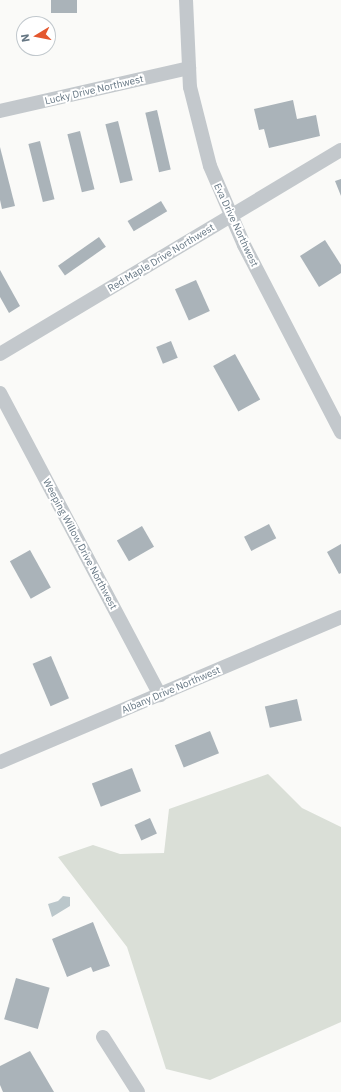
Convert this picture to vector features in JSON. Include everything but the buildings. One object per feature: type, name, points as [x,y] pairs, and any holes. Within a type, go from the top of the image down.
[{"type":"street","name":"Eva Drive Northwest","points":[[186,0],[188,68],[202,140],[231,216],[338,417],[341,432]]},
{"type":"street","name":"Lucky Drive Northwest","points":[[0,111],[188,68]]},
{"type":"street","name":"Red Maple Drive Northwest","points":[[0,354],[341,150]]},
{"type":"street","name":"Weeping Willow Drive Northwest","points":[[0,393],[160,695]]},
{"type":"street","name":"Albany Drive Northwest","points":[[0,762],[341,617]]},
{"type":"street","points":[[103,1037],[138,1092]]},
{"type":"shaded area","points":[[268,774],[302,808],[341,827],[341,1022],[210,1080],[166,1069],[127,947],[58,857],[93,845],[120,854],[164,853],[169,809]]},
{"type":"shaded area","points":[[63,896],[70,897],[70,906],[52,917],[48,904],[58,901]]}]
